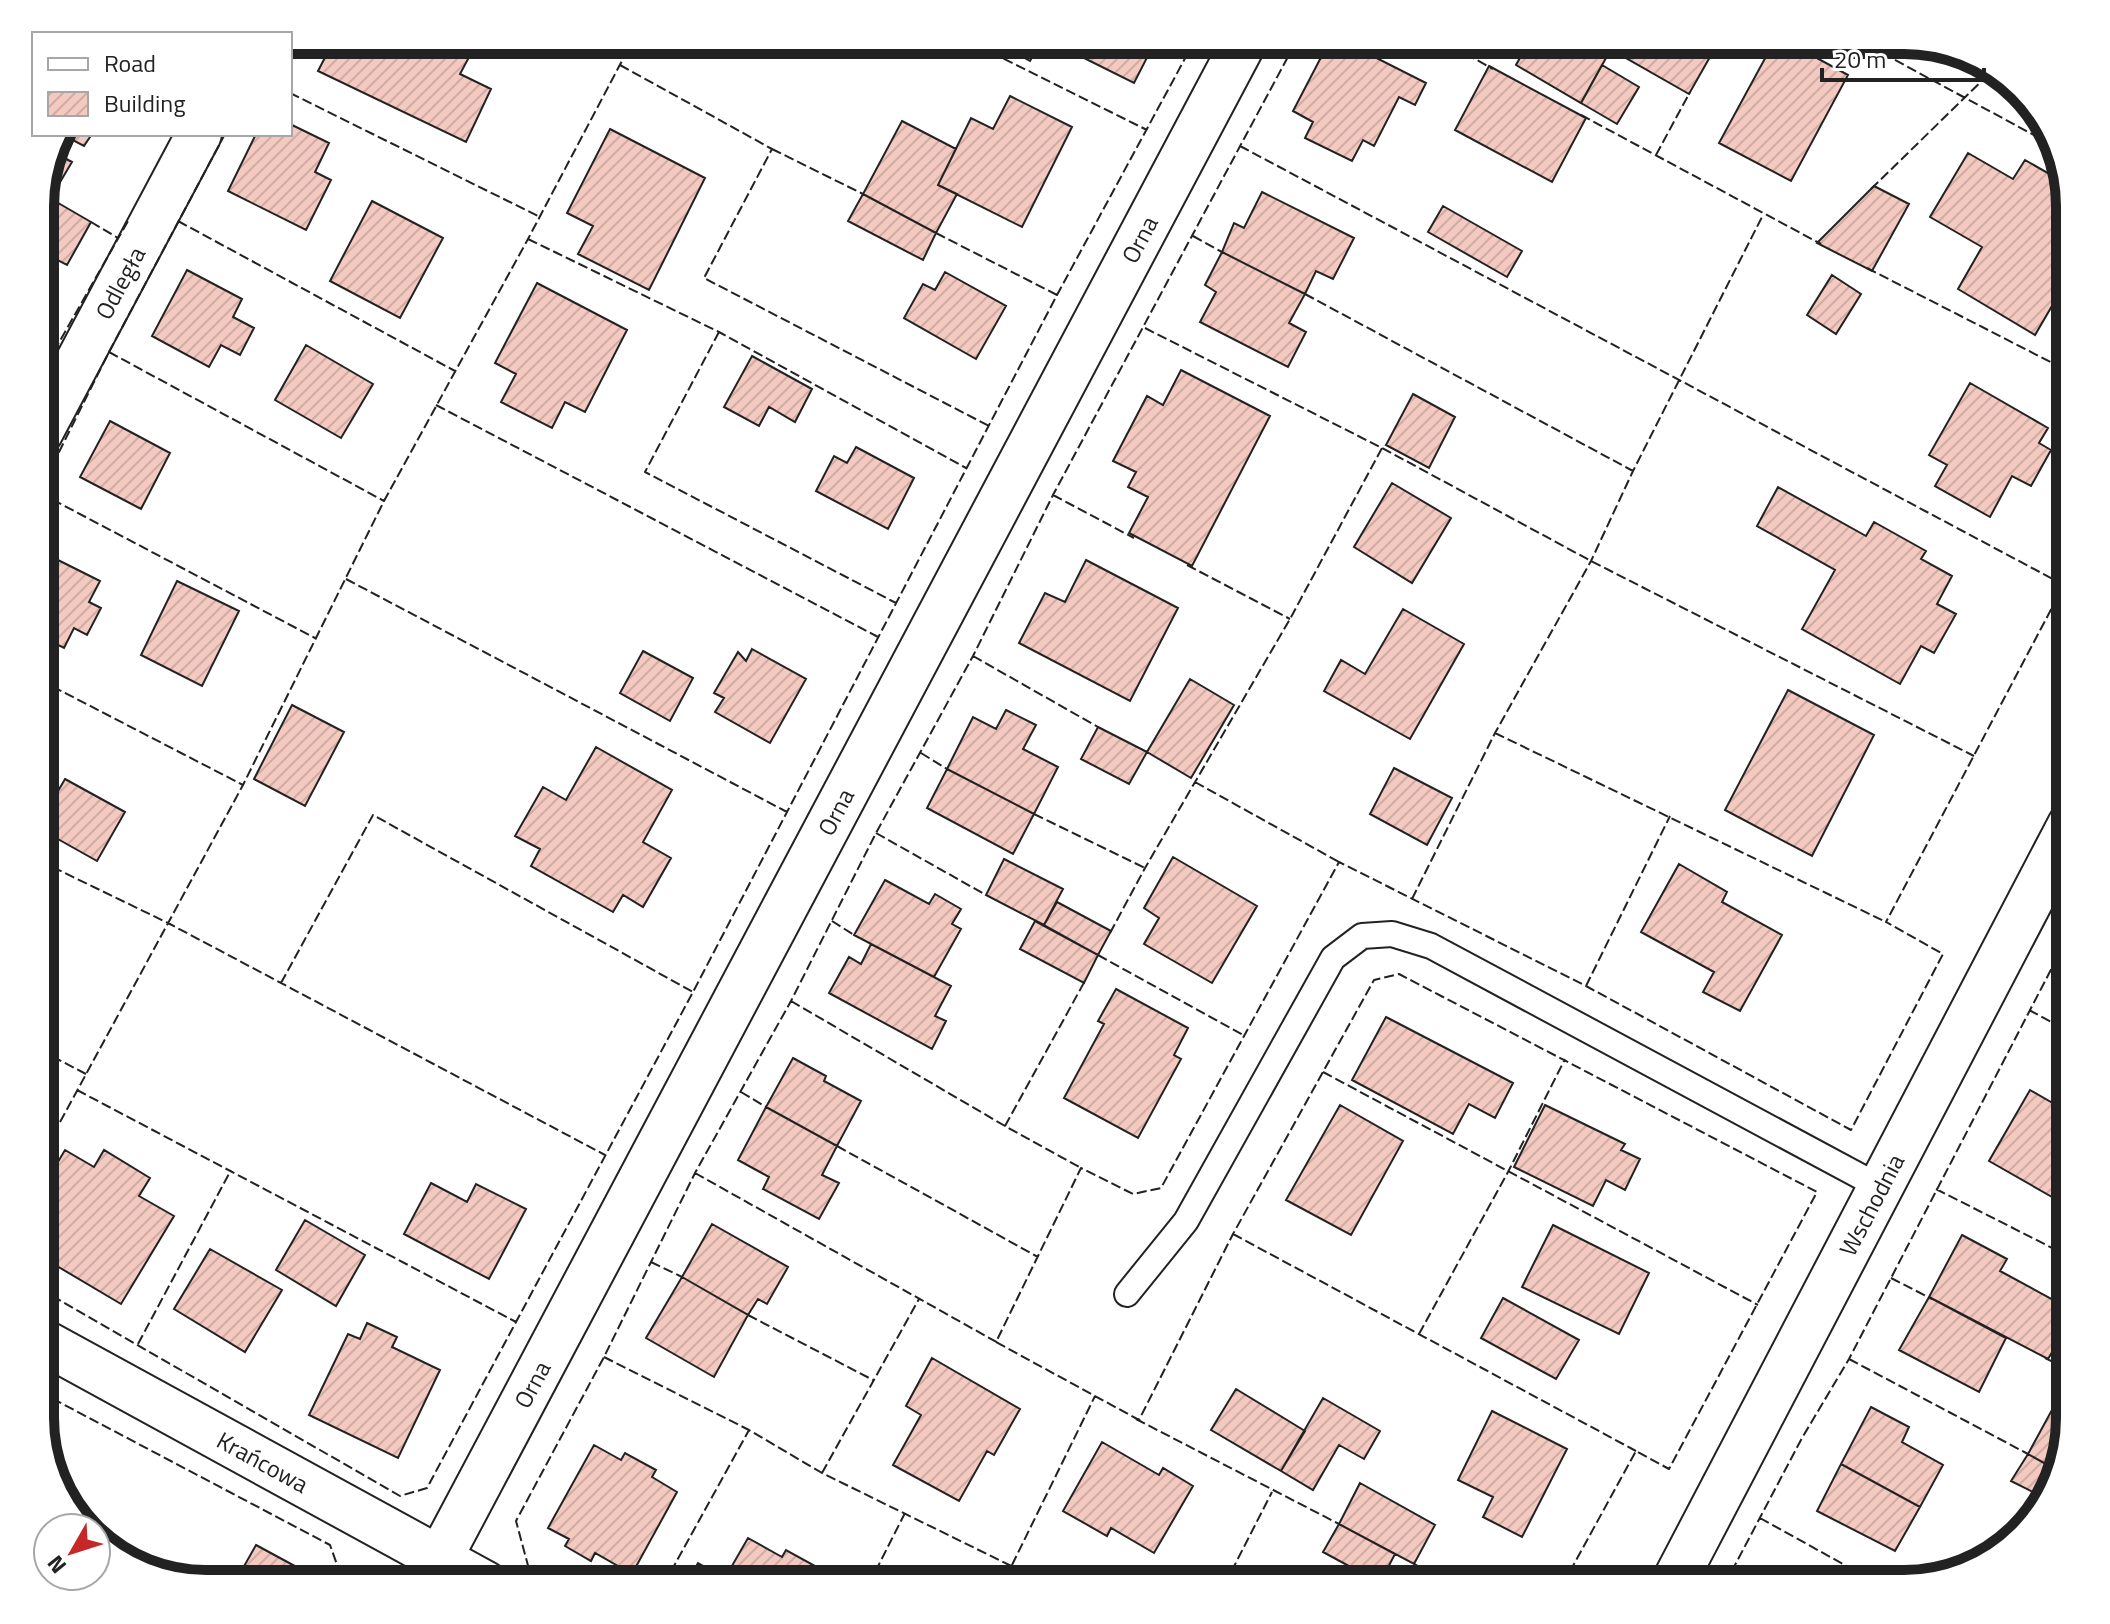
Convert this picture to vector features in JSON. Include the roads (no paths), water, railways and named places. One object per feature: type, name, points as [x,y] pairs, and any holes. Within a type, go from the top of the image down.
[{"type":"street","name":"Orna","points":[[434,1570],[1238,54]]},
{"type":"street","name":"Odległa","points":[[54,407],[198,136]]},
{"type":"street","name":"Wschodnia","points":[[1680,1570],[2056,852]]},
{"type":"street","name":"Krańcowa","points":[[54,1348],[431,1570]]},
{"type":"lane","points":[[1127,1294],[1186,1221],[1333,958],[1362,936],[1392,934],[1431,946],[1880,1187]]}]
